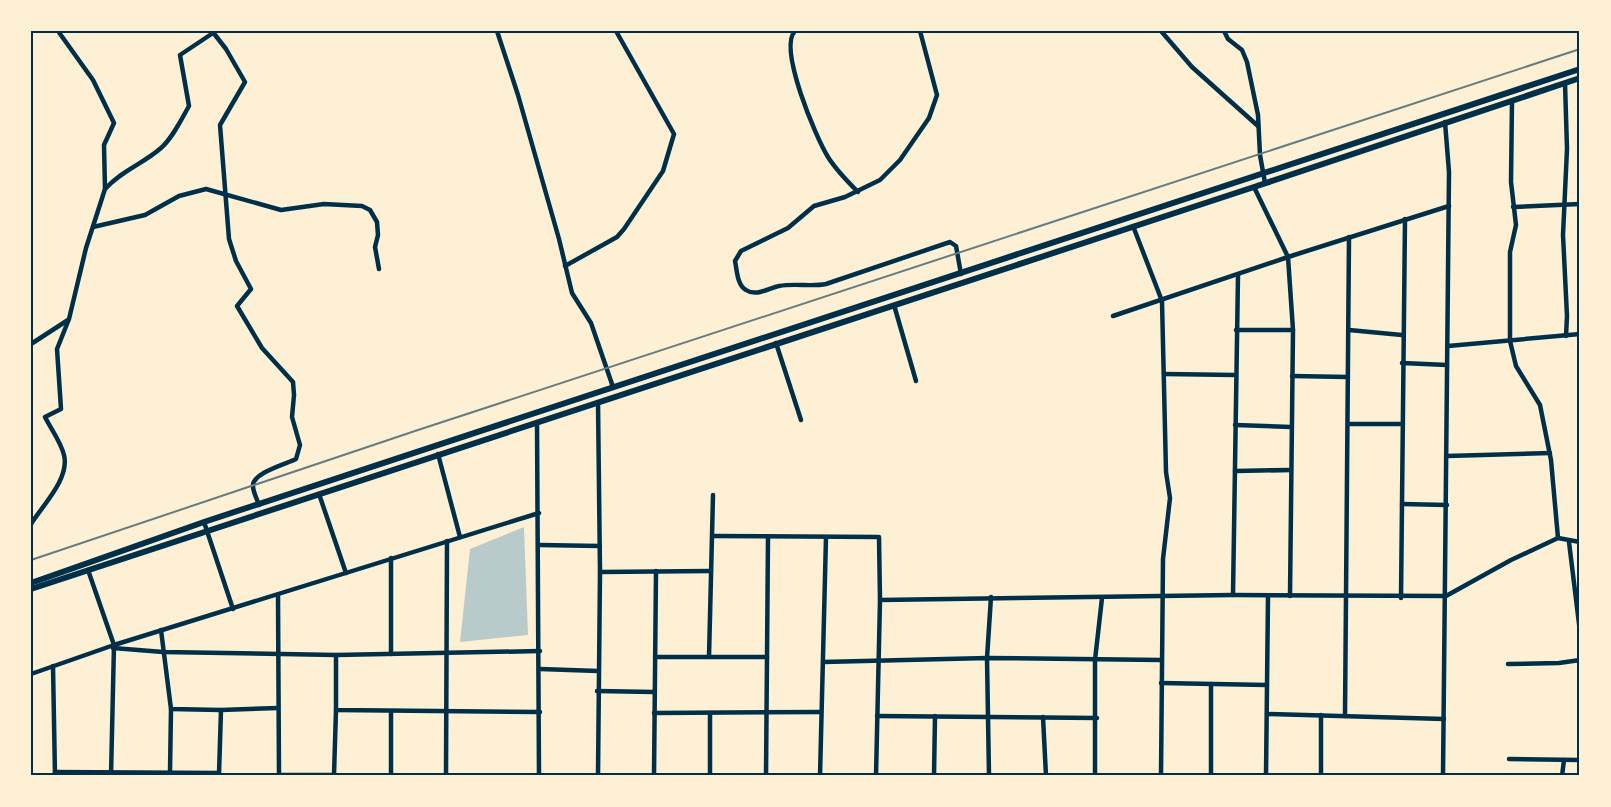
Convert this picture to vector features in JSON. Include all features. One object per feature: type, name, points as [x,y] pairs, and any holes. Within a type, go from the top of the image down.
[{"type":"main road","points":[[31,583],[204,522],[1580,69]]},
{"type":"main road","points":[[31,589],[1580,78]]},
{"type":"street","points":[[31,524],[56,489],[64,468],[65,457],[45,417],[61,408],[57,350],[68,320],[104,189],[104,145],[114,124],[93,80],[58,31]]},
{"type":"street","points":[[497,31],[518,95],[572,293],[591,323],[613,387]]},
{"type":"street","points":[[565,266],[617,237],[624,230],[663,171],[674,134],[616,31]]},
{"type":"street","points":[[794,31],[789,41],[790,58],[817,136],[834,167],[858,192]]},
{"type":"street","points":[[920,31],[936,84],[935,103],[924,126],[900,160],[880,180],[858,192],[814,206],[788,228],[741,251],[735,261],[743,288],[755,293],[780,286],[826,284],[950,242],[956,246],[961,274]]},
{"type":"street","points":[[1161,31],[1192,67],[1258,126]]},
{"type":"street","points":[[1224,31],[1228,39],[1239,46],[1244,56],[1254,92],[1262,174],[1265,183]]},
{"type":"street","points":[[104,189],[123,172],[160,149],[168,140],[189,106],[180,55],[213,32],[226,49],[245,82],[220,125],[229,239],[236,261],[251,289],[238,306],[262,348],[290,377],[294,388],[292,417],[300,445],[299,453],[293,460],[257,476],[253,485],[260,505]]},
{"type":"street","points":[[1565,83],[1567,149],[1563,204],[1566,336]]},
{"type":"street","points":[[1512,101],[1513,207],[1516,225],[1510,252],[1510,341],[1516,366],[1540,405],[1550,453],[1558,538]]},
{"type":"street","points":[[1443,776],[1449,206],[1448,144],[1445,122]]},
{"type":"street","points":[[1254,187],[1288,256],[1292,330],[1290,596]]},
{"type":"street","points":[[93,227],[145,215],[179,196],[195,190],[213,190],[281,210],[324,204],[362,206],[370,210],[377,222],[378,236],[375,247],[379,269]]},
{"type":"street","points":[[1513,207],[1580,204]]},
{"type":"street","points":[[1113,316],[1238,275],[1288,256],[1449,206]]},
{"type":"street","points":[[1402,598],[1402,335],[1405,219]]},
{"type":"street","points":[[1133,226],[1162,301],[1166,472],[1170,498],[1164,541],[1162,598],[1161,776]]},
{"type":"street","points":[[1345,716],[1349,237]]},
{"type":"street","points":[[1233,596],[1238,275]]},
{"type":"street","points":[[894,304],[916,381]]},
{"type":"street","points":[[31,344],[68,320]]},
{"type":"street","points":[[1236,330],[1292,330]]},
{"type":"street","points":[[1348,330],[1402,335]]},
{"type":"street","points":[[1448,346],[1580,334]]},
{"type":"street","points":[[776,344],[801,420]]},
{"type":"street","points":[[1402,363],[1447,365]]},
{"type":"street","points":[[1164,374],[1235,376]]},
{"type":"street","points":[[1292,376],[1348,376]]},
{"type":"street","points":[[598,402],[600,546],[598,776]]},
{"type":"street","points":[[537,422],[540,776]]},
{"type":"street","points":[[1348,424],[1403,424]]},
{"type":"street","points":[[1235,425],[1291,427]]},
{"type":"street","points":[[1447,456],[1550,453]]},
{"type":"street","points":[[438,454],[460,537]]},
{"type":"street","points":[[1234,470],[1291,470]]},
{"type":"street","points":[[318,494],[346,573]]},
{"type":"street","points":[[709,657],[713,495]]},
{"type":"street","points":[[1402,504],[1447,505]]},
{"type":"street","points":[[31,674],[161,630],[539,513]]},
{"type":"street","points":[[204,522],[233,609]]},
{"type":"street","points":[[712,536],[879,537],[880,600],[876,776]]},
{"type":"street","points":[[766,776],[768,537]]},
{"type":"street","points":[[820,776],[826,537]]},
{"type":"street","points":[[880,600],[991,597],[1162,598],[1290,596],[1402,598],[1446,596],[1511,560],[1558,538],[1569,542],[1580,542]]},
{"type":"street","points":[[446,776],[447,541]]},
{"type":"street","points":[[1569,542],[1580,632]]},
{"type":"street","points":[[539,546],[600,546]]},
{"type":"street","points":[[391,558],[391,654]]},
{"type":"street","points":[[88,570],[113,646],[111,774]]},
{"type":"street","points":[[600,572],[710,570]]},
{"type":"street","points":[[654,776],[656,571]]},
{"type":"street","points":[[278,595],[279,776],[370,776]]},
{"type":"street","points":[[1266,776],[1268,596]]},
{"type":"street","points":[[989,776],[987,658],[991,597]]},
{"type":"street","points":[[1095,776],[1097,718],[1095,660],[1102,598]]},
{"type":"street","points":[[161,630],[170,709],[170,772]]},
{"type":"street","points":[[113,646],[163,652],[336,655],[540,651]]},
{"type":"street","points":[[334,775],[336,655]]},
{"type":"street","points":[[655,657],[767,657]]},
{"type":"street","points":[[823,662],[987,658],[1161,660]]},
{"type":"street","points":[[1508,664],[1559,663],[1580,660]]},
{"type":"street","points":[[52,666],[55,774],[170,772],[219,774],[221,710]]},
{"type":"street","points":[[540,669],[598,671]]},
{"type":"street","points":[[1161,683],[1267,685]]},
{"type":"street","points":[[1211,684],[1211,776]]},
{"type":"street","points":[[598,691],[654,692]]},
{"type":"street","points":[[170,709],[278,708]]},
{"type":"street","points":[[336,710],[540,712]]},
{"type":"street","points":[[391,712],[391,776]]},
{"type":"street","points":[[654,713],[766,714],[821,712]]},
{"type":"street","points":[[710,714],[710,776]]},
{"type":"street","points":[[1266,714],[1444,719]]},
{"type":"street","points":[[1321,715],[1322,776]]},
{"type":"street","points":[[877,716],[1097,718]]},
{"type":"street","points":[[934,776],[936,716]]},
{"type":"street","points":[[1043,717],[1046,776]]},
{"type":"street","points":[[1509,759],[1580,760]]},
{"type":"street","points":[[1562,776],[1564,760]]},
{"type":"shaded area","points":[[524,527],[528,635],[460,642],[470,549]]},
{"type":"railway","points":[[31,560],[418,430],[1580,49]]}]
